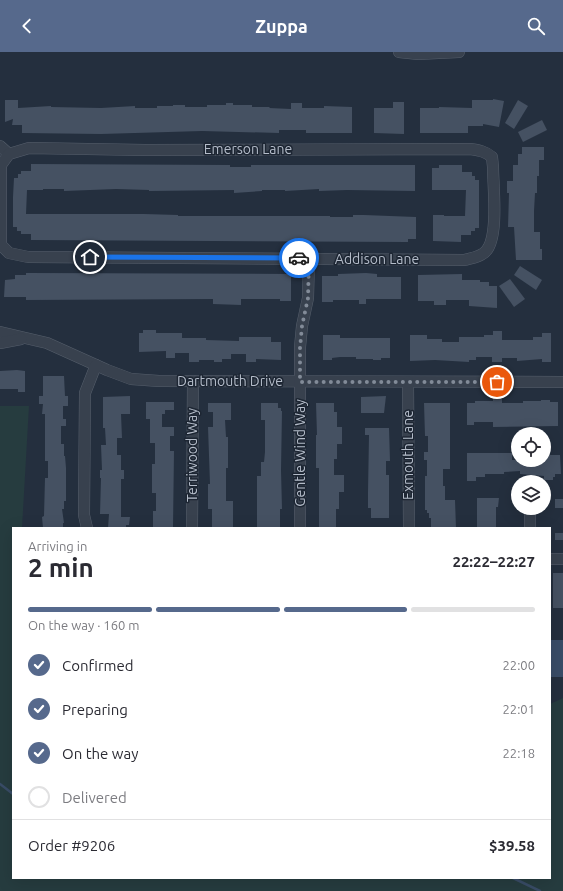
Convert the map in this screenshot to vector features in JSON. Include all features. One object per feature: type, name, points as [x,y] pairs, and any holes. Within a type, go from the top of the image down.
[{"type":"street","points":[[400,52],[418,54],[459,52]]},
{"type":"street","points":[[0,146],[9,154],[1,165],[0,188]]},
{"type":"street","name":"Emerson Lane","points":[[9,154],[29,148],[145,150],[489,149],[493,167],[494,233],[489,256]]},
{"type":"street","name":"Addison Lane","points":[[0,188],[1,245],[3,254],[9,253],[28,257],[464,260],[489,256]]},
{"type":"street","name":"Gentle Wind Way","points":[[300,527],[300,348],[302,326],[308,298],[309,258]]},
{"type":"street","name":"Dartmouth Drive","points":[[0,332],[47,343],[96,365],[131,378],[159,381],[563,382]]},
{"type":"street","name":"Dartmouth Drive","points":[[0,343],[24,338]]},
{"type":"street","points":[[87,527],[84,515],[85,393],[96,365]]},
{"type":"street","name":"Terriwood Way","points":[[192,527],[193,381]]},
{"type":"street","name":"Exmouth Lane","points":[[408,382],[409,527]]},
{"type":"street","points":[[530,515],[530,527]]},
{"type":"street","points":[[551,559],[563,559]]},
{"type":"green space","points":[[0,406],[29,406],[22,527],[12,527],[12,879],[551,879],[551,704],[563,698],[563,891],[0,891]]},
{"type":"water","points":[[551,640],[563,640],[563,677],[551,677]]},
{"type":"building","points":[[493,99],[504,101],[499,127],[483,124],[483,126],[468,126],[468,133],[420,133],[420,108],[472,108],[472,100]]},
{"type":"building","points":[[5,100],[18,100],[18,108],[51,106],[101,108],[135,106],[135,108],[157,108],[157,106],[173,105],[185,105],[185,107],[207,107],[207,105],[226,105],[226,103],[233,103],[233,105],[252,105],[252,107],[291,109],[291,103],[302,103],[302,108],[324,108],[324,106],[352,107],[352,133],[306,133],[306,130],[279,130],[279,133],[202,131],[101,134],[22,133],[22,125],[12,125],[13,119],[5,122]]},
{"type":"building","points":[[518,100],[528,106],[514,129],[505,123]]},
{"type":"building","points":[[393,102],[404,102],[404,134],[374,133],[374,108],[393,108]]},
{"type":"building","points":[[542,120],[547,130],[523,142],[518,132]]},
{"type":"building","points":[[522,147],[544,147],[544,160],[539,160],[539,176],[537,176],[537,193],[535,193],[534,211],[534,232],[540,232],[540,249],[542,249],[542,260],[516,260],[514,227],[508,227],[509,193],[507,193],[507,181],[513,181],[513,165],[518,165],[518,154],[522,154]]},
{"type":"building","points":[[31,164],[230,165],[230,167],[251,167],[251,165],[415,165],[415,191],[319,191],[319,189],[285,191],[262,190],[234,193],[234,190],[149,191],[116,189],[64,191],[64,189],[43,189],[27,190],[26,214],[330,217],[353,217],[353,215],[364,215],[416,217],[416,239],[408,239],[408,242],[31,240],[31,234],[21,234],[21,231],[17,231],[17,227],[13,227],[13,197],[14,178],[18,178],[18,174],[21,174],[21,171],[31,171]]},
{"type":"building","points":[[439,165],[462,165],[462,172],[472,172],[472,176],[475,176],[475,180],[479,180],[479,228],[475,228],[475,231],[471,231],[471,235],[461,235],[461,242],[433,241],[433,215],[465,216],[466,190],[432,190],[432,168],[439,168]]},
{"type":"building","points":[[520,266],[542,280],[536,290],[514,275]]},
{"type":"building","points":[[26,273],[291,274],[291,301],[280,301],[280,299],[241,299],[241,305],[213,304],[213,299],[26,300],[26,297],[4,297],[5,280],[15,279],[15,275],[26,275]]},
{"type":"building","points":[[366,273],[377,274],[377,277],[401,277],[401,299],[366,299],[366,304],[359,304],[359,300],[333,300],[333,302],[322,302],[322,276]]},
{"type":"building","points":[[462,274],[462,280],[480,280],[480,282],[489,282],[489,286],[497,286],[497,308],[469,306],[469,300],[446,300],[446,305],[434,305],[434,301],[418,301],[418,275]]},
{"type":"building","points":[[510,279],[525,299],[514,307],[499,286]]},
{"type":"building","points":[[143,330],[156,330],[156,333],[182,333],[182,338],[206,338],[206,340],[239,341],[239,337],[271,337],[271,342],[281,342],[281,360],[256,359],[256,362],[246,362],[246,354],[231,354],[231,359],[222,359],[222,362],[214,362],[214,360],[199,360],[199,362],[189,362],[189,353],[175,353],[175,358],[166,358],[166,351],[139,352],[139,333],[143,333]]},
{"type":"building","points":[[493,331],[502,331],[502,340],[533,340],[533,337],[542,337],[542,333],[551,333],[551,362],[542,362],[542,359],[517,361],[517,358],[502,358],[502,362],[492,362],[492,357],[476,357],[476,360],[469,360],[469,362],[435,360],[410,361],[410,335],[427,335],[427,339],[442,339],[442,342],[459,342],[459,337],[484,337],[484,335],[493,335]]},
{"type":"building","points":[[323,335],[340,335],[340,338],[390,338],[390,358],[373,360],[356,359],[356,357],[340,357],[332,358],[332,360],[323,360]]},
{"type":"building","points":[[0,371],[25,371],[25,392],[18,392],[18,389],[0,389]]},
{"type":"building","points":[[43,376],[64,376],[65,396],[68,396],[68,406],[63,406],[63,419],[66,419],[66,426],[61,426],[61,444],[64,444],[66,468],[66,501],[64,501],[64,509],[62,509],[64,523],[63,527],[43,527],[42,517],[44,516],[45,478],[48,478],[48,461],[45,461],[45,414],[42,414],[43,404],[39,404],[39,396],[43,396]]},
{"type":"building","points":[[130,396],[130,414],[121,414],[122,438],[117,438],[117,455],[121,455],[121,470],[124,470],[124,479],[121,479],[121,517],[130,517],[129,525],[126,525],[126,527],[108,527],[109,514],[100,514],[100,470],[102,470],[101,445],[106,445],[105,428],[103,428],[103,397]]},
{"type":"building","points":[[386,396],[384,413],[361,413],[361,397]]},
{"type":"building","points":[[493,399],[502,399],[502,403],[523,403],[523,401],[541,400],[558,402],[558,426],[493,427],[493,422],[474,422],[474,425],[467,425],[467,403],[475,403],[475,401],[493,401]]},
{"type":"building","points":[[146,402],[174,402],[174,410],[165,410],[165,414],[162,414],[162,427],[174,427],[174,436],[170,436],[170,451],[174,451],[173,527],[153,527],[153,511],[156,511],[156,493],[152,493],[152,464],[155,464],[155,443],[150,443],[150,419],[146,419]]},
{"type":"building","points":[[208,403],[231,403],[231,420],[225,420],[226,437],[228,437],[226,501],[233,501],[233,527],[212,527],[212,509],[208,509],[208,484],[210,484],[208,427],[213,427],[213,412],[208,412]]},
{"type":"building","points":[[261,403],[278,403],[278,408],[281,408],[282,411],[282,509],[280,509],[280,527],[257,527],[257,476],[261,476],[261,462],[264,462],[265,452],[265,420],[261,420]]},
{"type":"building","points":[[316,403],[334,403],[334,412],[337,412],[337,427],[342,427],[342,444],[337,444],[337,459],[334,459],[334,475],[344,475],[344,492],[339,492],[339,509],[336,509],[336,527],[319,527],[319,468],[316,468]]},
{"type":"building","points":[[424,403],[450,403],[450,469],[443,469],[443,486],[445,486],[445,500],[455,500],[456,527],[431,527],[431,518],[429,518],[429,513],[427,513],[427,510],[425,510],[425,476],[427,476],[427,460],[424,460],[424,452],[428,452],[428,436],[425,436]]},
{"type":"building","points":[[365,428],[389,428],[390,461],[386,461],[386,475],[389,475],[389,518],[371,518],[371,508],[368,508],[369,435],[365,435]]},
{"type":"building","points":[[467,453],[511,453],[511,467],[551,467],[551,455],[560,455],[561,474],[555,474],[553,480],[551,480],[551,475],[520,474],[520,471],[504,472],[504,474],[485,474],[485,477],[476,477],[476,481],[467,481]]},
{"type":"building","points":[[477,498],[499,498],[498,507],[496,507],[496,527],[477,527]]},
{"type":"building","points":[[555,499],[563,499],[563,508],[555,508]]},
{"type":"building","points":[[555,533],[563,533],[563,540],[555,540]]},
{"type":"building","points":[[553,573],[563,573],[563,608],[553,608]]},
{"type":"waterway","points":[[0,784],[12,793]]},
{"type":"waterway","points":[[515,879],[540,891]]},
{"type":"way so far","points":[[299,258],[309,258],[308,298],[302,326],[300,348],[300,382],[497,382]]},
{"type":"route","points":[[90,257],[299,258]]}]
